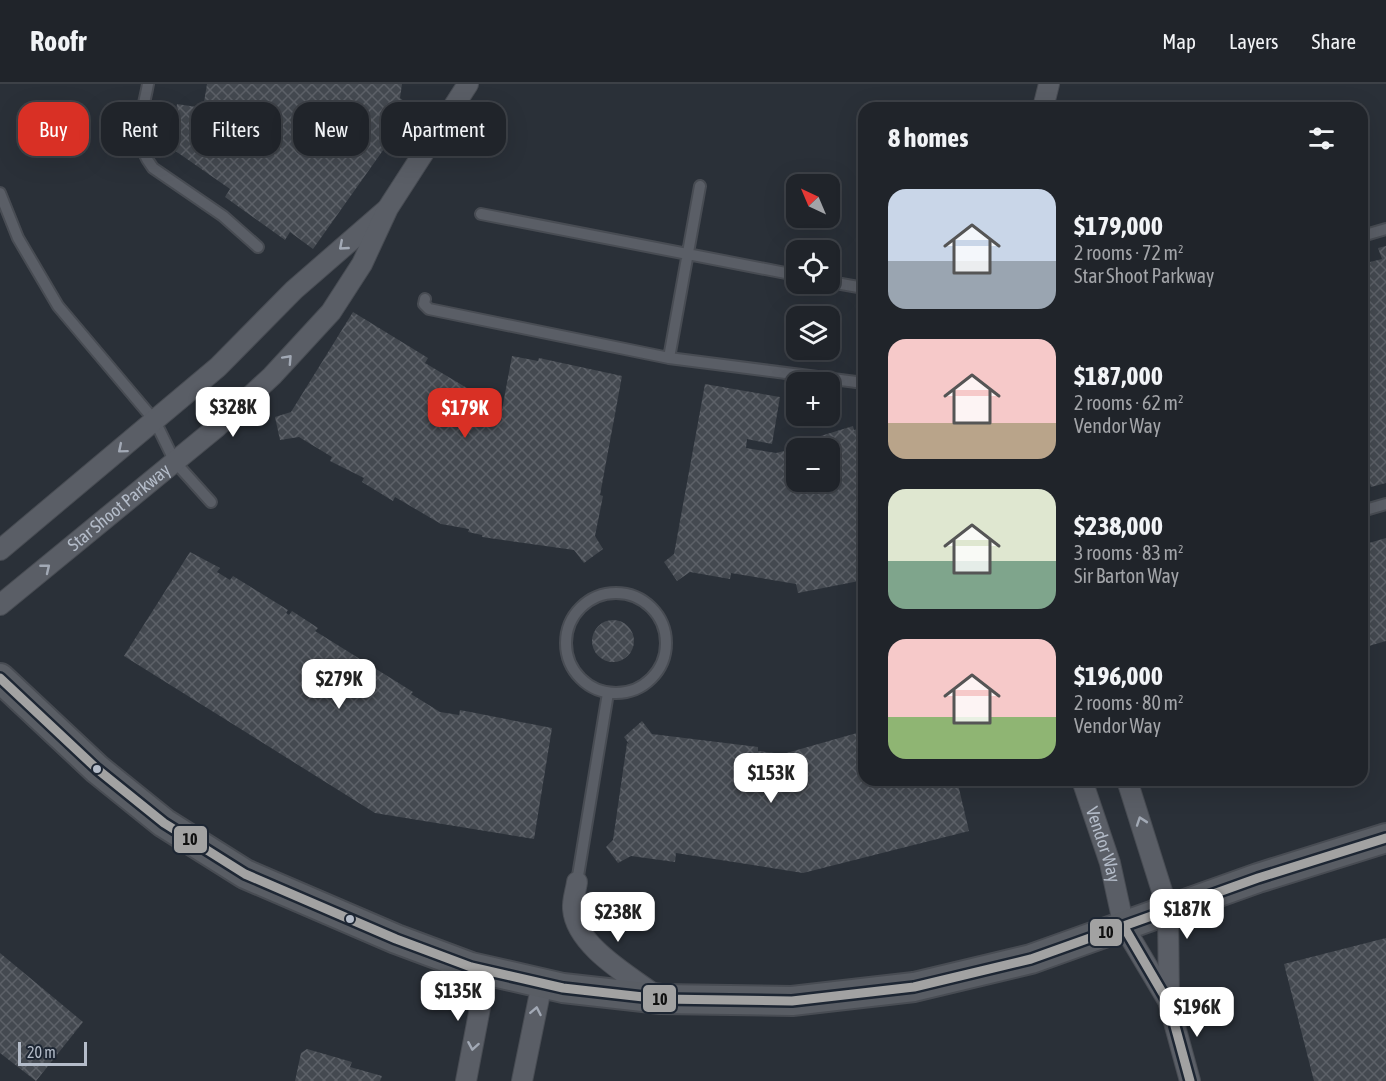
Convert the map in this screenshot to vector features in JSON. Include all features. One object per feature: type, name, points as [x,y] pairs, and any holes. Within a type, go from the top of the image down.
[{"type":"main road","points":[[0,678],[97,770],[164,823],[245,874],[396,939],[487,971],[542,983],[661,999],[792,1001],[914,987],[1031,959],[1258,878],[1386,838]]},
{"type":"street","name":"Star Shoot Parkway","points":[[0,605],[175,462],[272,376],[332,312],[362,264],[388,208],[468,84]]},
{"type":"street","points":[[1045,102],[1049,84]]},
{"type":"street","name":"Star Shoot Parkway","points":[[0,550],[218,367],[294,290],[388,208]]},
{"type":"street","name":"Vendor Way","points":[[1084,786],[1110,863],[1124,927],[1169,1004]]},
{"type":"street","name":"Vendor Way","points":[[1129,786],[1168,910],[1169,1004],[1190,1081]]},
{"type":"street","points":[[577,882],[573,910],[583,935],[593,948],[661,999]]},
{"type":"street","points":[[466,1081],[487,971]]},
{"type":"street","points":[[522,1081],[542,983]]},
{"type":"lane","points":[[148,84],[138,142],[145,157],[153,168],[223,216],[258,247]]},
{"type":"lane","points":[[669,358],[700,186]]},
{"type":"lane","points":[[0,193],[18,238],[58,306],[155,421],[175,462],[211,502]]},
{"type":"lane","points":[[481,214],[786,273]]},
{"type":"lane","points":[[1368,234],[1386,229]]},
{"type":"lane","points":[[840,284],[858,287]]},
{"type":"lane","points":[[425,299],[424,304],[429,309],[669,358],[858,382]]},
{"type":"lane","points":[[1368,510],[1386,504]]},
{"type":"lane","points":[[617,592],[641,599],[650,606],[664,628],[666,644],[663,659],[656,673],[645,684],[621,693],[608,693],[596,690],[578,677],[570,664],[566,649],[566,634],[571,619],[580,607],[593,598],[617,592]]},
{"type":"lane","points":[[577,882],[608,693]]},
{"type":"building","points":[[207,84],[402,84],[400,98],[405,102],[381,102],[381,153],[313,249],[290,232],[285,240],[225,197],[230,189],[179,153],[179,104],[191,106],[191,156],[281,156],[281,102],[204,102]]},
{"type":"building","points":[[1386,246],[1386,483],[1371,487],[1368,477],[1368,262],[1382,259],[1378,248]]},
{"type":"building","points":[[353,312],[428,358],[425,363],[477,394],[470,405],[480,411],[501,415],[512,356],[538,361],[539,358],[622,376],[600,495],[603,496],[595,536],[603,549],[584,563],[574,550],[482,537],[482,535],[468,532],[469,529],[441,524],[395,497],[393,501],[362,482],[364,478],[330,461],[332,457],[299,437],[280,440],[275,417],[291,412]]},
{"type":"building","points":[[705,384],[780,397],[772,444],[747,439],[746,448],[776,453],[786,450],[786,492],[840,492],[840,438],[814,438],[853,426],[854,430],[858,429],[858,581],[798,593],[796,584],[731,573],[730,579],[690,572],[677,581],[664,562],[674,554]]},
{"type":"building","points":[[1386,538],[1386,641],[1368,646],[1368,543]]},
{"type":"building","points":[[190,552],[220,568],[217,572],[230,580],[233,576],[288,610],[286,613],[289,615],[292,611],[318,628],[315,631],[413,692],[411,694],[440,712],[459,715],[460,710],[552,728],[534,839],[375,813],[124,656]]},
{"type":"building","points":[[613,620],[628,626],[634,641],[628,656],[613,662],[598,656],[592,641],[598,626]]},
{"type":"building","points":[[642,721],[652,734],[758,747],[758,751],[783,754],[858,733],[858,786],[958,786],[969,831],[803,873],[676,853],[675,862],[631,856],[618,863],[606,847],[613,840],[627,743],[629,744],[624,737]]},
{"type":"building","points":[[1386,938],[1386,1081],[1314,1081],[1284,964]]},
{"type":"building","points":[[0,953],[83,1022],[36,1081],[0,1053]]},
{"type":"building","points":[[307,1049],[352,1062],[350,1067],[382,1076],[380,1081],[295,1081],[301,1053]]},
{"type":"transit line","name":"10","points":[[0,678],[97,769],[164,823],[245,874],[396,939],[471,967],[563,988],[661,999],[792,1001],[914,987],[1031,959],[1258,878],[1386,838]]},
{"type":"transit line","name":"10","points":[[1124,927],[1169,1004],[1190,1081]]}]
